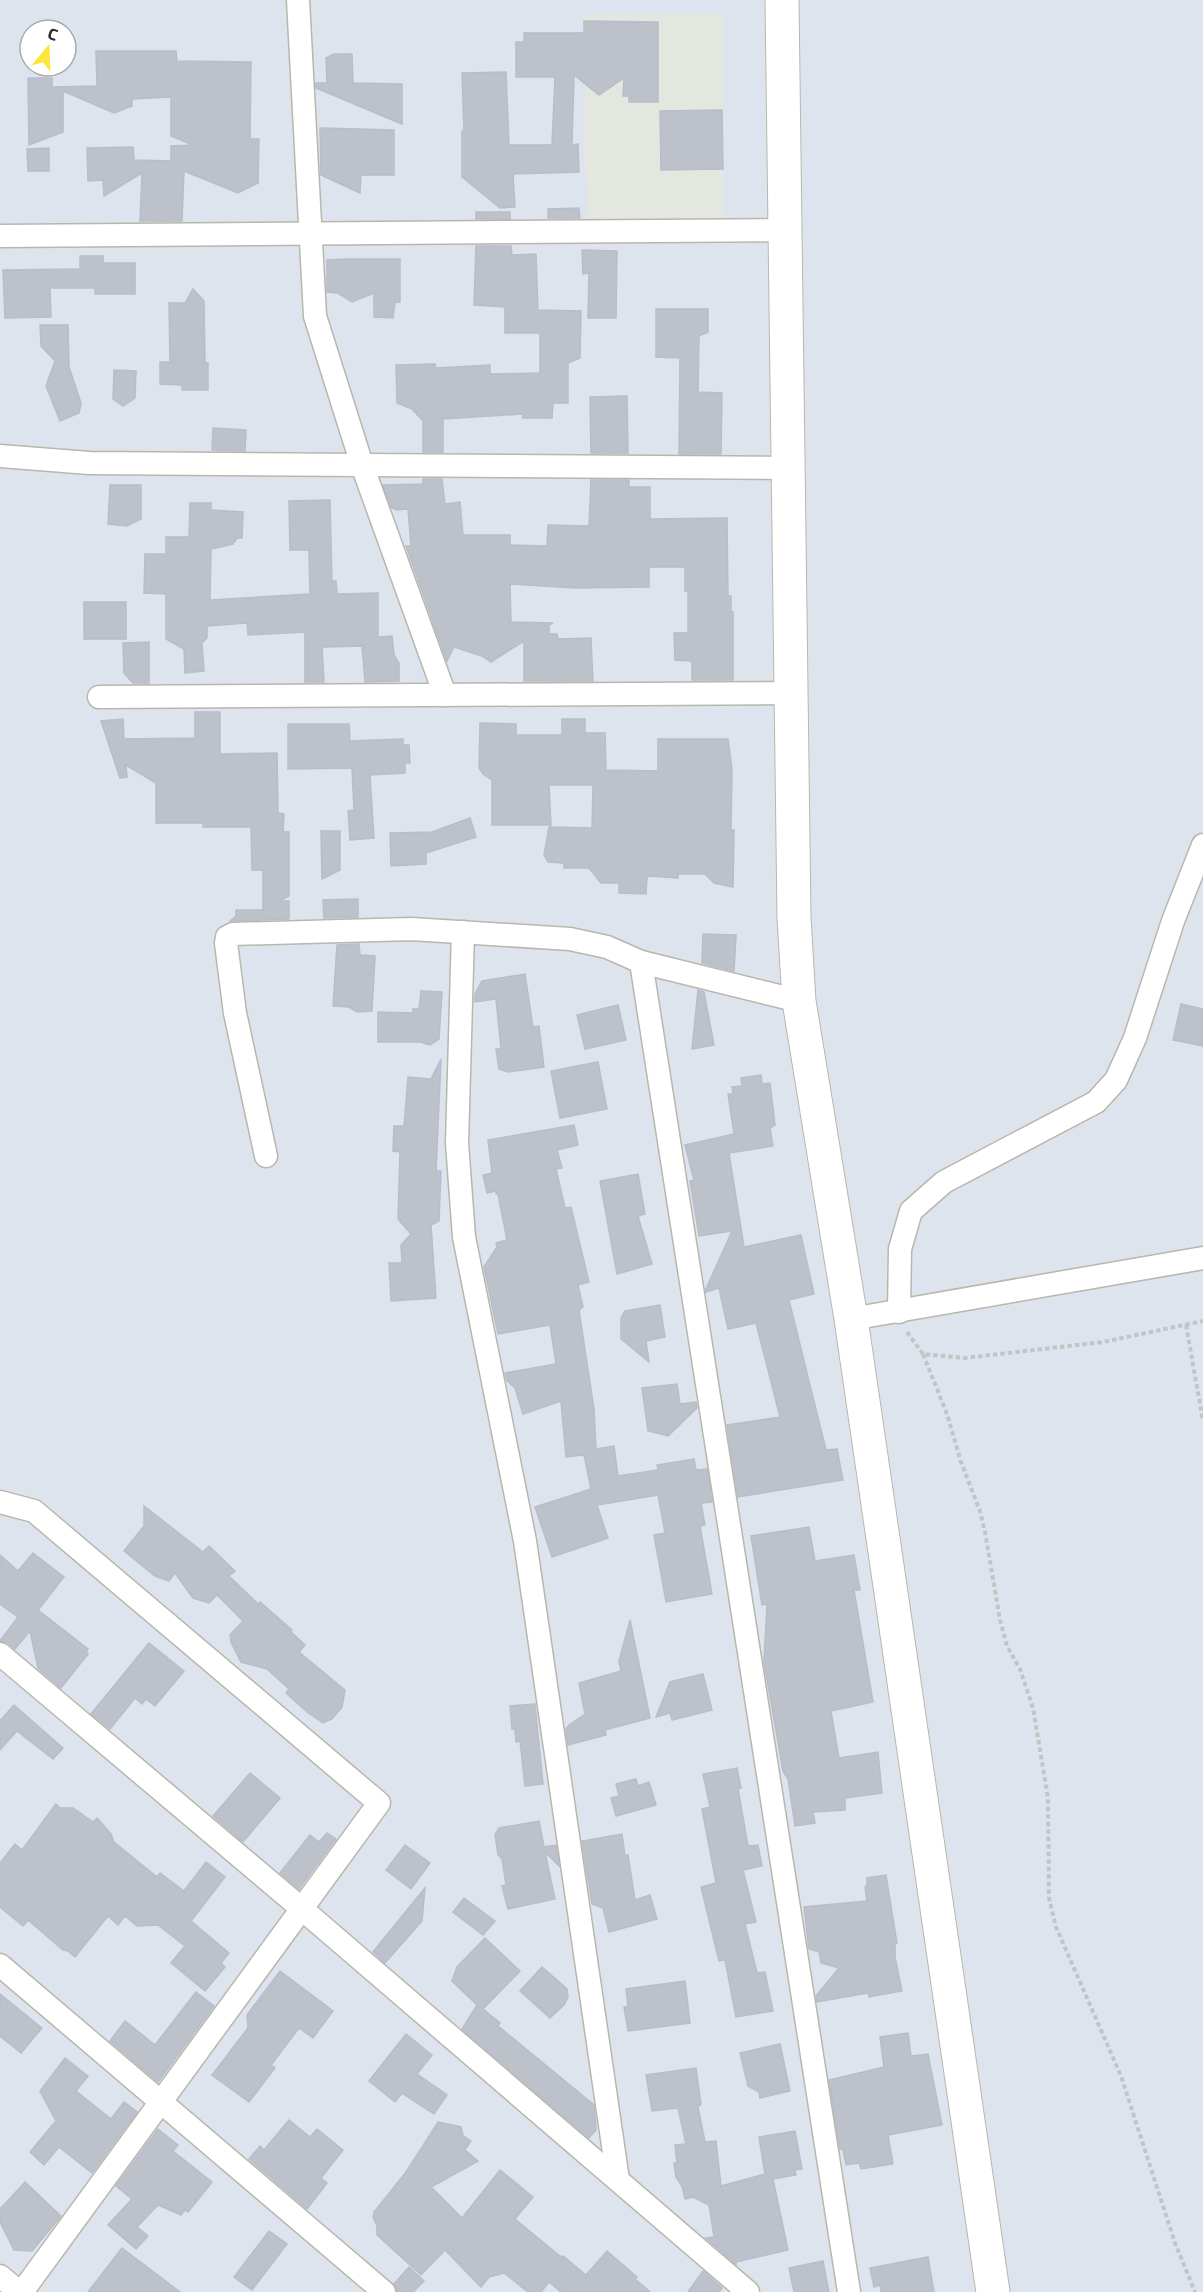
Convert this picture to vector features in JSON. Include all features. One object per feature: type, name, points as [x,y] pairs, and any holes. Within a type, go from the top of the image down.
[{"type":"main road","points":[[782,0],[794,918],[799,1001],[851,1319],[993,2292]]},
{"type":"street","points":[[298,0],[315,316],[362,465],[445,695]]},
{"type":"street","points":[[0,236],[785,230]]},
{"type":"street","points":[[0,456],[89,463],[788,468]]},
{"type":"street","points":[[99,697],[791,693]]},
{"type":"street","points":[[899,1312],[900,1249],[911,1211],[944,1182],[1096,1102],[1116,1080],[1135,1038],[1173,921],[1203,845]]},
{"type":"street","points":[[266,1156],[235,1013],[226,943],[227,938],[233,934],[411,929],[570,939],[607,947],[641,962],[799,1001]]},
{"type":"street","points":[[463,932],[457,1143],[464,1237],[525,1541],[618,2180]]},
{"type":"street","points":[[641,962],[849,2292]]},
{"type":"street","points":[[851,1319],[1203,1258]]},
{"type":"street","points":[[0,1502],[34,1511],[380,1803],[21,2292],[0,2276]]},
{"type":"street","points":[[0,1654],[302,1909],[748,2292]]},
{"type":"street","points":[[0,1965],[384,2292]]},
{"type":"path","points":[[899,1312],[909,1337],[923,1354],[947,1414],[961,1462],[980,1511],[1007,1646],[1020,1669],[1033,1707],[1048,1798],[1049,1898],[1056,1927],[1120,2076],[1175,2243],[1195,2292]]},
{"type":"path","points":[[923,1354],[976,1357],[1103,1342],[1203,1321]]},
{"type":"path","points":[[1186,1325],[1203,1421]]},
{"type":"shaded area","points":[[583,14],[723,14],[723,219],[587,220]]},
{"type":"building","points":[[584,21],[658,22],[658,102],[629,102],[629,96],[623,96],[624,78],[599,95],[574,75],[572,145],[578,144],[579,172],[513,174],[515,207],[500,208],[462,177],[462,131],[464,131],[462,73],[506,72],[509,145],[552,145],[555,77],[516,77],[516,42],[524,42],[524,33],[584,33]]},
{"type":"building","points":[[96,51],[176,51],[177,61],[251,62],[250,139],[259,139],[258,183],[238,193],[184,171],[182,221],[140,221],[142,173],[104,196],[103,180],[88,181],[87,148],[133,147],[134,160],[171,161],[171,146],[193,145],[171,136],[171,97],[132,99],[132,106],[114,113],[63,91],[63,132],[29,145],[28,78],[52,78],[52,87],[97,86]]},
{"type":"building","points":[[334,54],[352,54],[353,83],[402,84],[402,124],[316,88],[316,83],[327,83],[326,58]]},
{"type":"building","points":[[722,110],[723,169],[661,170],[660,111]]},
{"type":"building","points":[[320,128],[394,130],[394,175],[361,175],[360,193],[321,175]]},
{"type":"building","points":[[49,148],[49,171],[28,171],[27,149]]},
{"type":"building","points":[[579,208],[580,218],[548,218],[548,209]]},
{"type":"building","points":[[476,212],[510,212],[510,219],[476,219]]},
{"type":"building","points":[[476,246],[511,246],[512,255],[536,254],[538,310],[581,311],[580,358],[568,363],[568,403],[553,403],[552,418],[523,418],[523,414],[443,419],[443,452],[423,452],[423,421],[412,409],[397,403],[396,365],[435,364],[436,368],[490,365],[490,374],[540,373],[540,333],[505,333],[505,307],[474,305]]},
{"type":"building","points":[[582,250],[617,251],[616,318],[588,318],[589,273],[583,274]]},
{"type":"building","points":[[80,256],[103,256],[103,263],[135,263],[135,294],[95,294],[95,288],[50,288],[51,317],[5,318],[3,270],[80,269]]},
{"type":"building","points":[[400,259],[400,302],[395,302],[393,318],[374,317],[374,293],[352,302],[338,293],[327,292],[327,260]]},
{"type":"building","points":[[193,289],[204,301],[208,390],[182,390],[182,385],[160,384],[160,362],[170,362],[169,303],[185,303]]},
{"type":"building","points":[[656,309],[708,309],[708,332],[699,336],[698,392],[722,393],[721,454],[679,454],[680,358],[656,357]]},
{"type":"building","points":[[40,325],[68,325],[69,367],[81,403],[79,413],[60,421],[46,386],[55,361],[41,346]]},
{"type":"building","points":[[114,370],[136,371],[135,398],[123,406],[113,399]]},
{"type":"building","points":[[627,396],[628,453],[591,453],[590,397]]},
{"type":"building","points":[[213,428],[246,430],[245,451],[212,450]]},
{"type":"building","points":[[423,479],[442,479],[445,504],[460,502],[463,535],[510,535],[510,545],[547,546],[548,525],[589,526],[591,480],[629,480],[629,487],[650,487],[650,519],[727,518],[728,596],[731,596],[731,612],[733,612],[733,680],[692,680],[692,661],[675,660],[674,633],[688,633],[688,591],[685,591],[685,567],[649,567],[649,587],[576,588],[510,584],[511,622],[553,623],[549,625],[549,634],[557,634],[558,639],[591,638],[593,681],[524,681],[524,641],[491,662],[482,656],[454,647],[447,661],[406,546],[411,546],[408,509],[396,510],[391,507],[383,485],[423,484]]},
{"type":"building","points":[[110,485],[141,485],[141,519],[127,526],[108,524]]},
{"type":"building","points":[[330,500],[332,581],[336,581],[337,594],[378,593],[378,637],[392,636],[394,655],[399,663],[399,681],[365,682],[362,646],[322,647],[324,682],[305,682],[305,632],[248,635],[247,623],[207,626],[207,638],[202,643],[204,671],[185,673],[184,649],[166,639],[166,594],[144,593],[145,554],[166,554],[166,537],[189,537],[190,503],[211,503],[211,510],[243,512],[242,538],[237,538],[233,544],[211,549],[210,600],[310,594],[309,550],[290,550],[289,501]]},
{"type":"building","points":[[84,602],[126,602],[126,639],[84,639]]},
{"type":"building","points":[[149,642],[149,683],[133,683],[124,673],[123,643]]},
{"type":"building","points":[[195,712],[220,712],[220,754],[277,753],[278,813],[284,814],[283,832],[289,832],[289,896],[279,901],[289,901],[289,919],[230,921],[236,916],[236,910],[263,910],[263,870],[252,870],[251,827],[203,827],[203,823],[156,823],[156,783],[126,765],[127,777],[120,778],[101,721],[123,719],[124,739],[195,738]]},
{"type":"building","points":[[562,719],[585,719],[585,733],[605,733],[606,770],[658,771],[658,739],[728,739],[732,769],[733,887],[714,883],[705,874],[678,874],[678,878],[647,876],[646,894],[619,893],[619,883],[601,883],[589,868],[564,868],[564,863],[548,862],[544,855],[549,827],[592,828],[593,785],[549,785],[551,825],[492,825],[492,780],[479,768],[480,723],[516,724],[516,735],[562,735]]},
{"type":"building","points":[[288,724],[349,724],[350,741],[403,739],[403,745],[409,745],[410,763],[405,763],[405,773],[370,775],[374,838],[350,840],[348,811],[354,810],[352,768],[288,769]]},
{"type":"building","points":[[470,818],[476,837],[426,853],[426,864],[391,866],[390,833],[432,832]]},
{"type":"building","points":[[321,831],[340,831],[340,870],[322,879]]},
{"type":"building","points":[[358,899],[358,917],[324,918],[323,900]]},
{"type":"building","points":[[703,934],[736,935],[734,971],[702,963]]},
{"type":"building","points":[[359,944],[360,955],[375,956],[372,1011],[357,1012],[349,1007],[333,1006],[337,945]]},
{"type":"building","points":[[525,974],[533,1027],[539,1026],[544,1067],[508,1072],[499,1069],[496,1049],[501,1049],[496,999],[475,1002],[475,994],[482,981]]},
{"type":"building","points":[[698,990],[704,992],[714,1045],[692,1049]]},
{"type":"building","points":[[421,991],[442,992],[439,1039],[430,1045],[420,1042],[378,1042],[378,1012],[413,1013],[413,1009],[419,1009]]},
{"type":"building","points":[[1181,1004],[1203,1009],[1203,1046],[1173,1040]]},
{"type":"building","points":[[618,1005],[626,1040],[585,1049],[577,1015]]},
{"type":"building","points":[[441,1059],[436,1171],[441,1171],[439,1221],[431,1225],[436,1298],[391,1301],[389,1263],[402,1263],[401,1245],[411,1234],[398,1219],[400,1152],[393,1151],[394,1126],[404,1126],[408,1077],[431,1079]]},
{"type":"building","points":[[598,1062],[607,1109],[560,1118],[551,1071]]},
{"type":"building","points":[[761,1075],[762,1084],[770,1083],[775,1125],[770,1128],[773,1146],[729,1153],[744,1247],[801,1235],[814,1294],[789,1300],[826,1450],[837,1449],[843,1480],[738,1497],[727,1425],[780,1417],[756,1323],[728,1329],[719,1288],[706,1292],[732,1231],[699,1236],[690,1181],[694,1180],[685,1145],[734,1134],[728,1094],[733,1094],[732,1087],[742,1086],[741,1078]]},
{"type":"building","points":[[574,1125],[578,1145],[557,1150],[562,1168],[556,1169],[565,1208],[571,1207],[589,1282],[578,1285],[583,1307],[579,1310],[594,1409],[596,1449],[614,1446],[618,1476],[658,1470],[657,1465],[694,1459],[696,1470],[707,1469],[712,1502],[701,1503],[705,1525],[700,1526],[712,1594],[666,1602],[654,1535],[665,1533],[658,1495],[597,1505],[608,1538],[552,1557],[535,1507],[591,1489],[584,1455],[566,1457],[561,1401],[523,1414],[515,1388],[507,1381],[505,1373],[556,1364],[550,1325],[498,1334],[484,1267],[497,1247],[496,1243],[507,1240],[498,1194],[496,1191],[487,1193],[483,1175],[492,1173],[488,1140]]},
{"type":"building","points":[[638,1174],[645,1214],[638,1216],[652,1264],[617,1274],[600,1181]]},
{"type":"building","points":[[660,1305],[665,1337],[646,1341],[649,1362],[621,1339],[621,1318],[625,1311]]},
{"type":"building","points":[[677,1384],[680,1404],[696,1402],[697,1408],[668,1436],[648,1431],[642,1388]]},
{"type":"building","points":[[144,1506],[203,1552],[209,1546],[235,1571],[229,1576],[258,1604],[260,1602],[292,1630],[291,1632],[305,1645],[299,1652],[345,1690],[342,1707],[332,1719],[323,1723],[286,1693],[289,1689],[267,1669],[241,1662],[230,1635],[243,1621],[217,1595],[209,1603],[193,1598],[175,1573],[169,1581],[155,1576],[124,1551],[144,1526]]},
{"type":"building","points":[[809,1527],[815,1561],[854,1555],[860,1590],[854,1590],[873,1702],[831,1711],[839,1758],[878,1752],[882,1793],[845,1798],[845,1810],[813,1812],[815,1823],[795,1826],[788,1779],[783,1771],[764,1662],[767,1604],[762,1605],[751,1536]]},
{"type":"building","points":[[33,1553],[64,1577],[38,1610],[88,1649],[86,1652],[88,1654],[61,1688],[38,1668],[30,1631],[15,1649],[8,1643],[0,1641],[18,1617],[0,1604],[0,1555],[18,1571]]},
{"type":"building","points":[[630,1620],[650,1718],[605,1730],[606,1735],[568,1745],[566,1729],[585,1714],[579,1683],[621,1671],[619,1661]]},
{"type":"building","points":[[149,1643],[184,1671],[155,1706],[146,1699],[142,1704],[135,1698],[110,1729],[91,1714]]},
{"type":"building","points":[[703,1674],[712,1710],[672,1720],[670,1713],[656,1717],[670,1682]]},
{"type":"building","points":[[535,1704],[543,1784],[525,1786],[520,1741],[516,1742],[515,1729],[512,1729],[510,1706]]},
{"type":"building","points":[[14,1705],[63,1748],[53,1759],[17,1731],[0,1750],[0,1721]]},
{"type":"building","points":[[737,1768],[741,1788],[738,1789],[748,1846],[758,1845],[762,1866],[743,1870],[756,1922],[745,1924],[757,1973],[765,1972],[773,2011],[736,2017],[725,1960],[719,1961],[701,1887],[716,1883],[702,1809],[710,1807],[703,1774]]},
{"type":"building","points":[[250,1773],[280,1798],[243,1842],[213,1816]]},
{"type":"building","points":[[636,1779],[638,1786],[649,1782],[656,1805],[616,1816],[611,1798],[619,1796],[616,1784]]},
{"type":"building","points":[[56,1804],[60,1808],[73,1808],[93,1822],[97,1818],[111,1834],[114,1842],[157,1877],[160,1873],[184,1891],[206,1862],[225,1877],[191,1921],[229,1953],[221,1963],[225,1967],[205,1991],[171,1963],[185,1946],[158,1925],[137,1926],[125,1916],[118,1925],[108,1916],[75,1957],[63,1950],[28,1920],[23,1926],[0,1907],[0,1863],[15,1844],[22,1850]]},
{"type":"building","points":[[539,1821],[544,1847],[556,1845],[559,1866],[545,1852],[555,1899],[508,1909],[502,1886],[506,1885],[502,1859],[498,1855],[495,1835],[499,1828]]},
{"type":"building","points":[[327,1833],[336,1839],[299,1889],[280,1873],[310,1835],[319,1842]]},
{"type":"building","points":[[622,1834],[625,1856],[628,1855],[635,1900],[650,1895],[657,1919],[609,1932],[603,1908],[592,1904],[582,1841]]},
{"type":"building","points":[[405,1845],[430,1863],[411,1889],[386,1870]]},
{"type":"building","points":[[886,1875],[897,1943],[895,1944],[895,1957],[902,1991],[869,1997],[868,1993],[817,2002],[816,1996],[839,1968],[821,1963],[819,1952],[809,1949],[804,1907],[867,1901],[865,1887],[867,1878]]},
{"type":"building","points":[[425,1888],[422,1921],[385,1963],[373,1952]]},
{"type":"building","points":[[464,1898],[495,1921],[483,1935],[453,1912]]},
{"type":"building","points":[[485,1938],[520,1971],[483,2009],[500,2023],[498,2026],[594,2105],[596,2130],[589,2138],[462,2029],[477,2005],[452,1981],[457,1967]]},
{"type":"building","points":[[542,1967],[567,1989],[568,1997],[564,2005],[550,2018],[520,1991]]},
{"type":"building","points":[[280,1971],[333,2011],[313,2038],[299,2028],[271,2065],[275,2068],[249,2102],[212,2075],[248,2028],[247,2015]]},
{"type":"building","points":[[685,1981],[690,2023],[628,2031],[624,2007],[628,2006],[626,1989]]},
{"type":"building","points":[[196,1992],[214,2006],[158,2082],[110,2041],[125,2021],[155,2045]]},
{"type":"building","points":[[0,1994],[42,2028],[21,2053],[0,2036]]},
{"type":"building","points":[[908,2033],[911,2056],[928,2054],[942,2125],[888,2135],[893,2164],[861,2169],[859,2163],[846,2165],[843,2149],[840,2149],[829,2080],[884,2067],[880,2037]]},
{"type":"building","points":[[406,2034],[432,2055],[417,2074],[447,2095],[434,2114],[402,2093],[395,2102],[369,2081]]},
{"type":"building","points":[[780,2044],[790,2091],[760,2098],[759,2092],[748,2086],[740,2053]]},
{"type":"building","points":[[65,2058],[88,2076],[76,2091],[111,2119],[124,2102],[137,2112],[92,2173],[59,2147],[44,2165],[30,2152],[56,2121],[40,2091]]},
{"type":"building","points":[[696,2068],[701,2104],[698,2107],[705,2142],[716,2141],[721,2186],[765,2174],[759,2137],[795,2131],[802,2169],[795,2170],[796,2175],[773,2179],[788,2250],[736,2262],[736,2264],[706,2238],[714,2237],[709,2205],[693,2197],[685,2199],[682,2186],[676,2177],[674,2163],[677,2163],[675,2145],[686,2144],[678,2108],[652,2111],[646,2075]]},
{"type":"building","points":[[289,2120],[310,2137],[317,2129],[343,2150],[321,2178],[327,2183],[307,2209],[249,2159],[260,2146],[264,2150]]},
{"type":"building","points":[[438,2122],[461,2127],[463,2136],[471,2141],[465,2150],[478,2161],[431,2187],[462,2218],[500,2170],[533,2197],[515,2219],[561,2257],[563,2256],[586,2275],[607,2251],[637,2277],[635,2279],[650,2292],[561,2292],[549,2282],[541,2292],[528,2292],[504,2273],[489,2277],[481,2287],[445,2250],[421,2275],[377,2235],[377,2226],[373,2217],[374,2212],[406,2172]]},
{"type":"building","points":[[158,2129],[178,2145],[173,2151],[212,2182],[188,2212],[185,2210],[181,2215],[158,2205],[137,2227],[148,2236],[136,2249],[108,2225],[132,2199],[116,2186]]},
{"type":"building","points":[[25,2182],[61,2216],[32,2251],[14,2250],[0,2222],[0,2209]]},
{"type":"building","points":[[269,2231],[287,2244],[252,2290],[234,2277]]},
{"type":"building","points":[[122,2248],[180,2292],[88,2292]]},
{"type":"building","points":[[928,2257],[934,2292],[881,2292],[880,2285],[874,2287],[870,2268]]},
{"type":"building","points":[[823,2261],[829,2292],[794,2292],[789,2268]]},
{"type":"building","points":[[409,2267],[424,2281],[413,2292],[397,2292],[394,2284]]},
{"type":"building","points":[[703,2271],[722,2288],[719,2292],[688,2292]]}]
